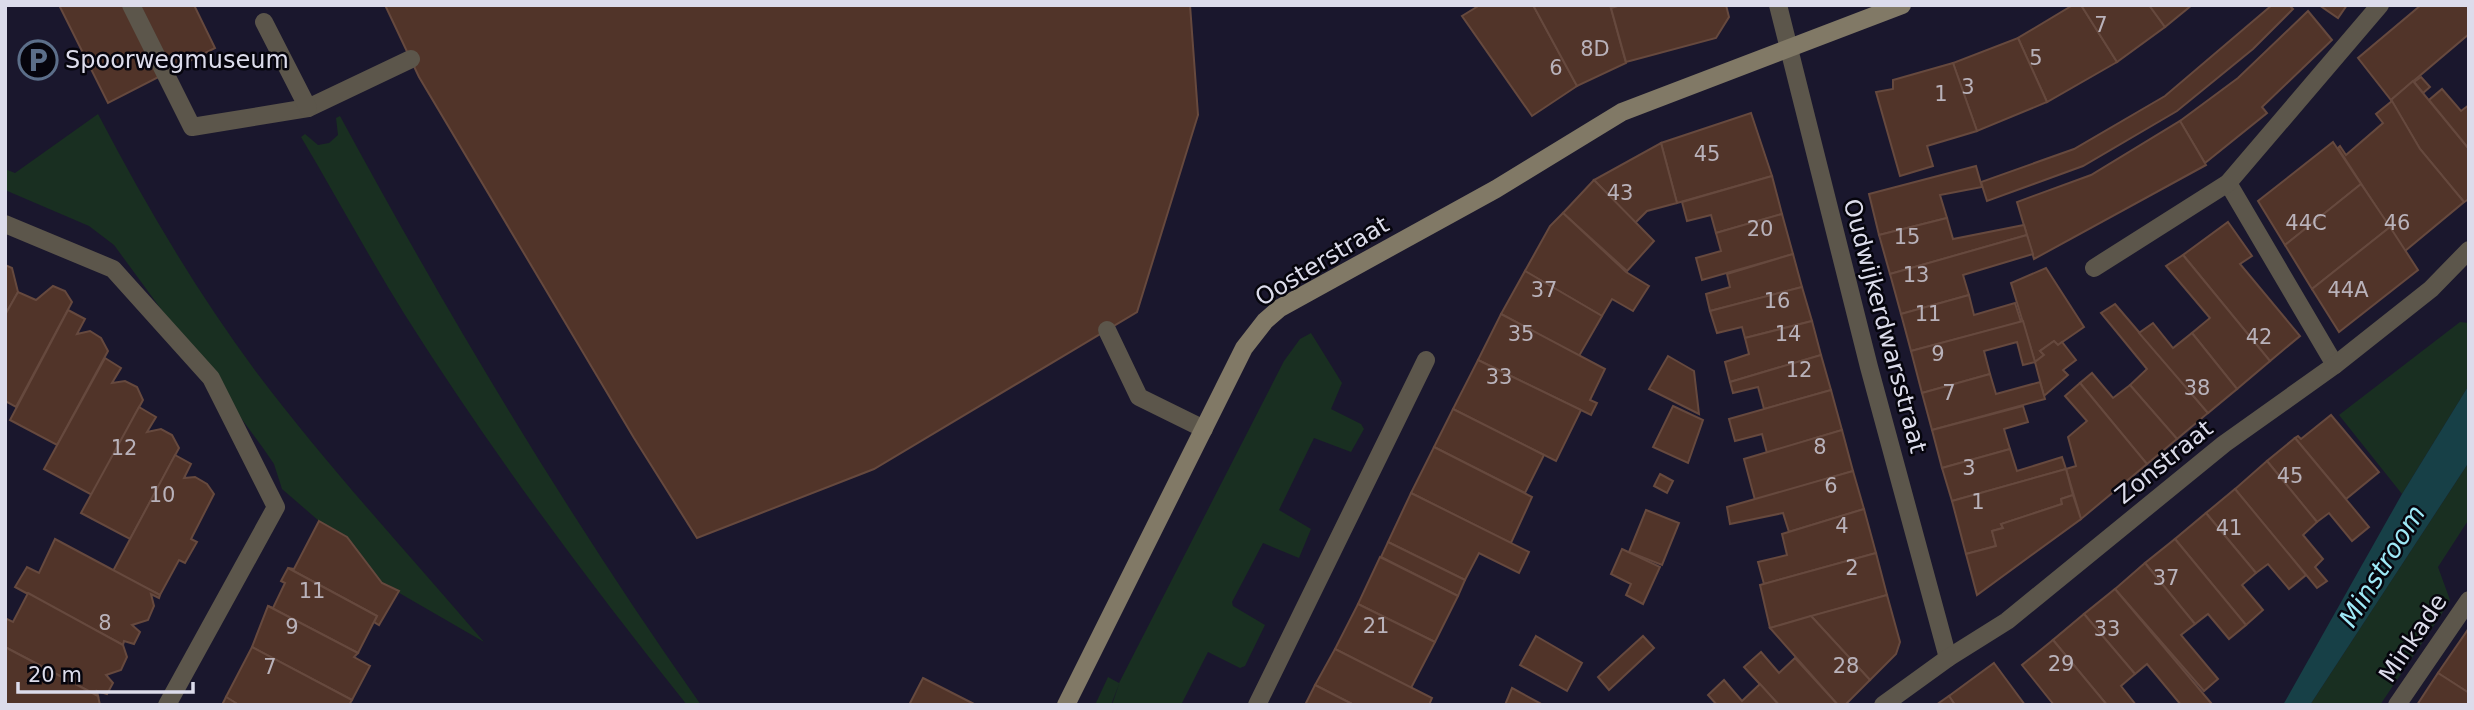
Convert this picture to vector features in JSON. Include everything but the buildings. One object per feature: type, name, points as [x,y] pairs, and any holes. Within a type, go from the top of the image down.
[{"type":"street","points":[[131,5],[191,127],[308,108],[411,59]]},
{"type":"street","name":"Oudwijkerdwarsstraat","points":[[1778,5],[1869,367],[1948,658]]},
{"type":"street","name":"Oosterstraat","points":[[1066,705],[1244,348],[1265,321],[1280,308],[1496,189],[1622,112],[1902,5]]},
{"type":"street","points":[[2094,268],[2228,183],[2380,5]]},
{"type":"street","points":[[264,22],[308,108]]},
{"type":"street","points":[[2228,183],[2336,365]]},
{"type":"street","points":[[5,223],[113,269],[211,378],[276,507],[167,705]]},
{"type":"street","name":"Zonstraat","points":[[1882,705],[1948,658],[2007,621],[2224,444],[2336,365],[2431,289],[2469,250]]},
{"type":"street","points":[[1107,330],[1139,397],[1204,429]]},
{"type":"street","points":[[1257,705],[1426,360]]},
{"type":"street","name":"Minkade","points":[[2397,705],[2469,600]]},
{"type":"shaded area","points":[[98,114],[172,246],[257,373],[340,476],[484,642],[382,583],[347,537],[319,521],[282,489],[274,464],[263,448],[114,245],[89,226],[5,190],[5,169],[15,173]]},
{"type":"shaded area","points":[[340,116],[467,342],[512,416],[604,562],[701,705],[687,705],[540,514],[438,366],[378,271],[301,137],[305,134],[318,145],[329,143],[338,135],[336,118]]},
{"type":"shaded area","points":[[2460,322],[2469,323],[2469,385],[2402,494],[2339,415]]},
{"type":"shaded area","points":[[1311,333],[1342,383],[1331,409],[1361,424],[1364,429],[1351,452],[1314,438],[1279,510],[1311,529],[1299,558],[1263,543],[1232,602],[1233,606],[1265,625],[1245,666],[1240,668],[1208,652],[1181,705],[1112,705],[1119,684],[1111,705],[1095,705],[1108,677],[1119,683],[1284,361],[1300,339]]},
{"type":"shaded area","points":[[2469,462],[2469,519],[2438,567],[2450,600],[2441,615],[2380,705],[2310,705]]},
{"type":"water","name":"Minstroom","points":[[2469,385],[2469,462],[2310,705],[2283,705],[2402,494]]},
{"type":"place","name":"Spoorwegmuseum","points":[[38,60]]}]
